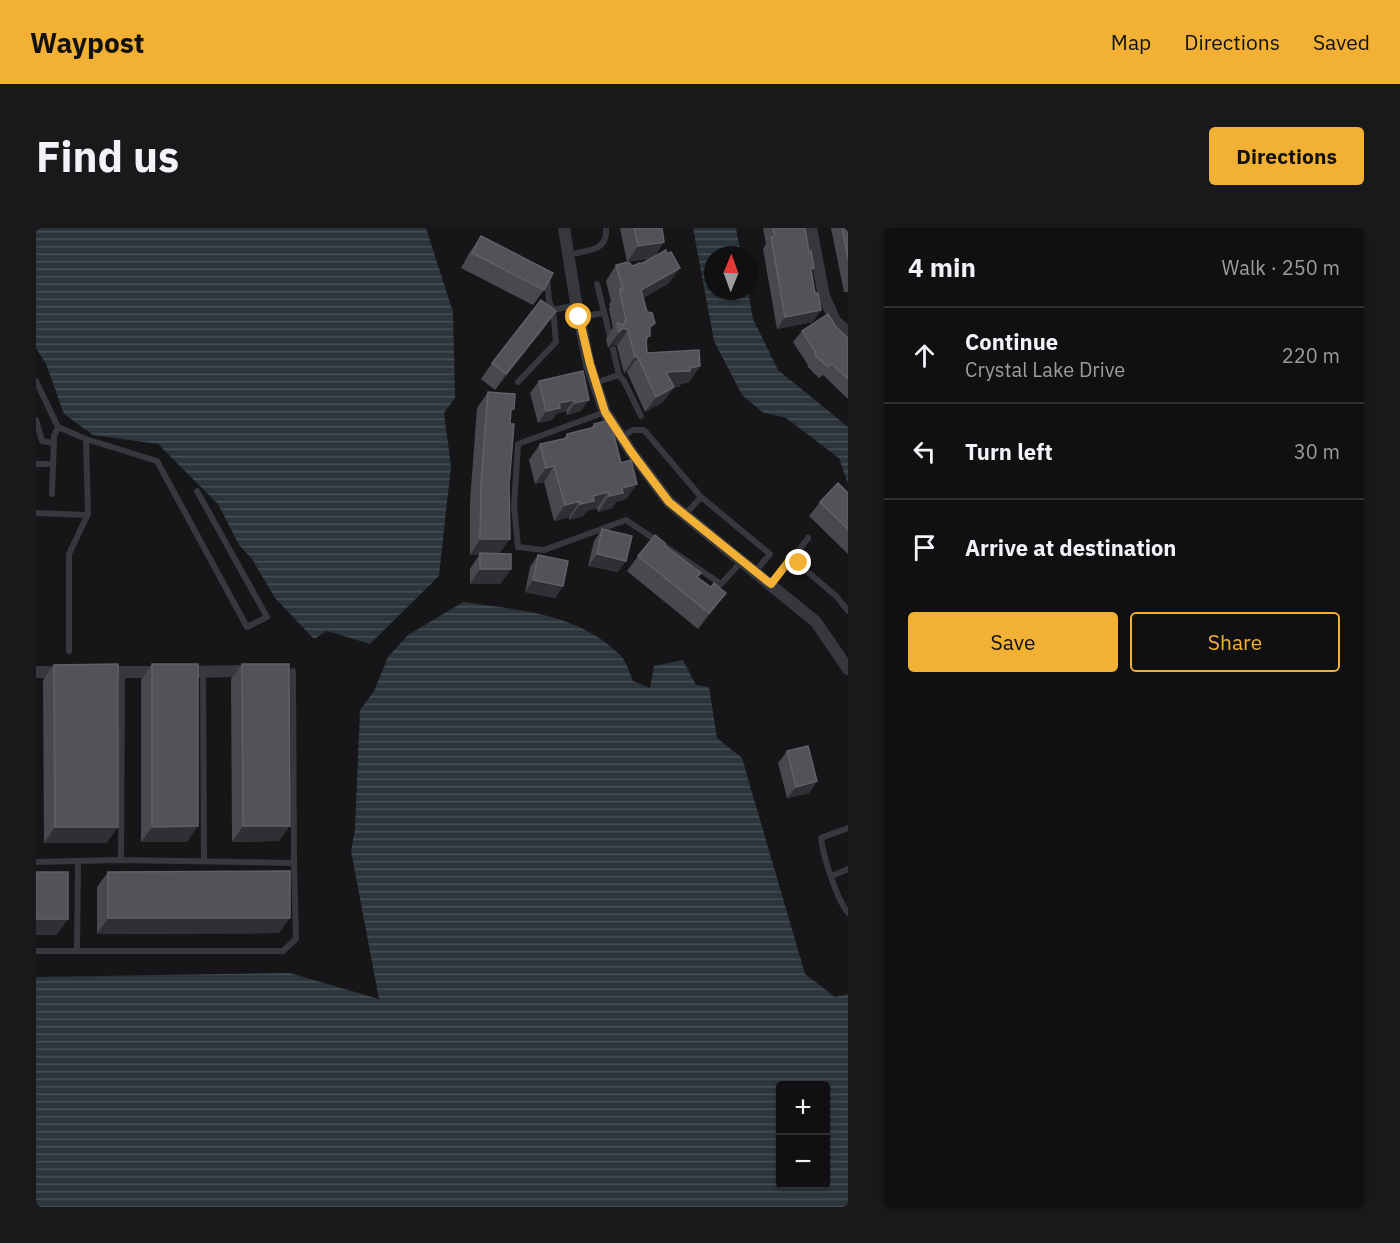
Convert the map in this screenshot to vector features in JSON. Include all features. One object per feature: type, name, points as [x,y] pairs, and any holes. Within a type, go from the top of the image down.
[{"type":"street","points":[[564,228],[578,311],[595,383],[605,412],[669,502],[816,622],[848,669]]},
{"type":"street","points":[[811,228],[824,296],[835,321],[848,332]]},
{"type":"street","points":[[36,672],[259,671]]},
{"type":"lane","points":[[568,255],[599,247],[606,240],[606,228]]},
{"type":"lane","points":[[519,382],[556,342],[554,310],[549,301],[547,278],[538,273]]},
{"type":"lane","points":[[597,284],[610,336]]},
{"type":"lane","points":[[554,310],[604,313]]},
{"type":"lane","points":[[613,348],[619,375],[641,416]]},
{"type":"lane","points":[[595,383],[619,375]]},
{"type":"lane","points":[[36,381],[58,427],[52,464],[52,494]]},
{"type":"lane","points":[[605,412],[518,444],[514,506],[518,547],[544,550],[626,520],[721,584],[742,561]]},
{"type":"lane","points":[[36,420],[39,442],[54,443]]},
{"type":"lane","points":[[58,427],[86,439],[158,461],[247,627],[267,617],[196,491]]},
{"type":"lane","points":[[622,438],[633,430],[644,430],[701,497],[770,554],[755,572]]},
{"type":"lane","points":[[69,651],[69,554],[87,515],[86,439]]},
{"type":"lane","points":[[36,464],[52,464]]},
{"type":"lane","points":[[685,515],[701,497]]},
{"type":"lane","points":[[36,513],[87,515]]},
{"type":"lane","points":[[771,584],[785,565],[794,560],[808,538]]},
{"type":"lane","points":[[794,560],[836,596],[848,611]]},
{"type":"lane","points":[[36,951],[283,951],[296,939],[287,671]]},
{"type":"lane","points":[[121,860],[122,672]]},
{"type":"lane","points":[[203,672],[204,861]]},
{"type":"lane","points":[[848,828],[821,838],[832,876],[848,913]]},
{"type":"lane","points":[[36,862],[121,860],[294,863]]},
{"type":"lane","points":[[77,951],[78,862]]},
{"type":"lane","points":[[832,876],[848,869]]},
{"type":"shaded area","points":[[36,228],[426,228],[453,312],[455,398],[444,413],[451,466],[439,576],[370,644],[327,631],[314,639],[275,598],[252,559],[239,545],[218,504],[158,444],[93,435],[64,414],[46,364],[36,348]]},
{"type":"shaded area","points":[[693,228],[736,228],[739,246],[704,246],[704,287]]},
{"type":"shaded area","points":[[706,300],[750,300],[753,319],[778,370],[848,427],[848,484],[839,458],[786,418],[762,412],[742,395],[714,341]]},
{"type":"shaded area","points":[[463,602],[526,611],[567,622],[587,631],[605,642],[621,656],[633,681],[650,688],[654,666],[683,660],[696,685],[709,687],[717,738],[742,758],[805,974],[835,997],[848,994],[848,1207],[36,1207],[36,977],[290,973],[379,999],[351,851],[355,829],[360,710],[374,691],[388,657],[408,635]]},
{"type":"building","points":[[634,228],[662,228],[664,242],[638,246]]},
{"type":"building","points":[[773,228],[805,228],[814,268],[811,269],[815,293],[818,293],[821,310],[785,317],[771,237],[775,236]]},
{"type":"building","points":[[842,228],[848,228],[848,259]]},
{"type":"building","points":[[481,236],[553,273],[544,290],[472,253]]},
{"type":"building","points":[[666,250],[666,254],[671,252],[680,268],[641,290],[647,312],[652,313],[655,323],[650,327],[650,336],[646,337],[647,353],[699,350],[700,366],[690,368],[690,371],[666,372],[674,387],[656,397],[638,357],[635,357],[628,330],[623,328],[619,332],[617,323],[623,325],[626,320],[620,293],[620,289],[623,289],[616,265],[628,262],[633,266],[641,264]]},
{"type":"building","points":[[541,300],[556,311],[506,374],[492,363]]},
{"type":"building","points":[[828,314],[836,327],[848,338],[848,379],[831,363],[828,367],[815,355],[816,353],[802,331]]},
{"type":"building","points":[[583,371],[589,400],[559,403],[560,408],[546,411],[539,381]]},
{"type":"building","points":[[488,392],[515,394],[510,424],[514,424],[509,485],[510,539],[480,539],[481,485]]},
{"type":"building","points":[[610,420],[621,463],[631,460],[637,484],[622,488],[623,493],[609,496],[608,492],[593,496],[594,501],[580,504],[580,501],[565,505],[554,466],[546,468],[540,444],[568,438],[567,434],[595,427],[594,424]]},
{"type":"building","points":[[838,483],[848,493],[848,529],[820,502]]},
{"type":"building","points":[[602,529],[632,536],[626,561],[597,554]]},
{"type":"building","points":[[655,535],[665,543],[664,545],[701,573],[697,577],[711,587],[714,583],[726,593],[709,613],[638,556]]},
{"type":"building","points":[[480,553],[511,554],[511,569],[480,569]]},
{"type":"building","points":[[538,555],[568,561],[563,586],[533,580]]},
{"type":"building","points":[[118,664],[118,827],[55,827],[54,665]]},
{"type":"building","points":[[152,664],[198,664],[198,826],[152,827]]},
{"type":"building","points":[[242,664],[289,664],[290,826],[243,826]]},
{"type":"building","points":[[808,746],[817,781],[796,787],[787,751]]},
{"type":"building","points":[[290,871],[290,918],[108,918],[108,872]]},
{"type":"building","points":[[36,872],[68,872],[68,919],[36,919]]},
{"type":"route","points":[[579,317],[605,412],[669,502],[771,584],[789,561],[794,560],[799,563]]}]
